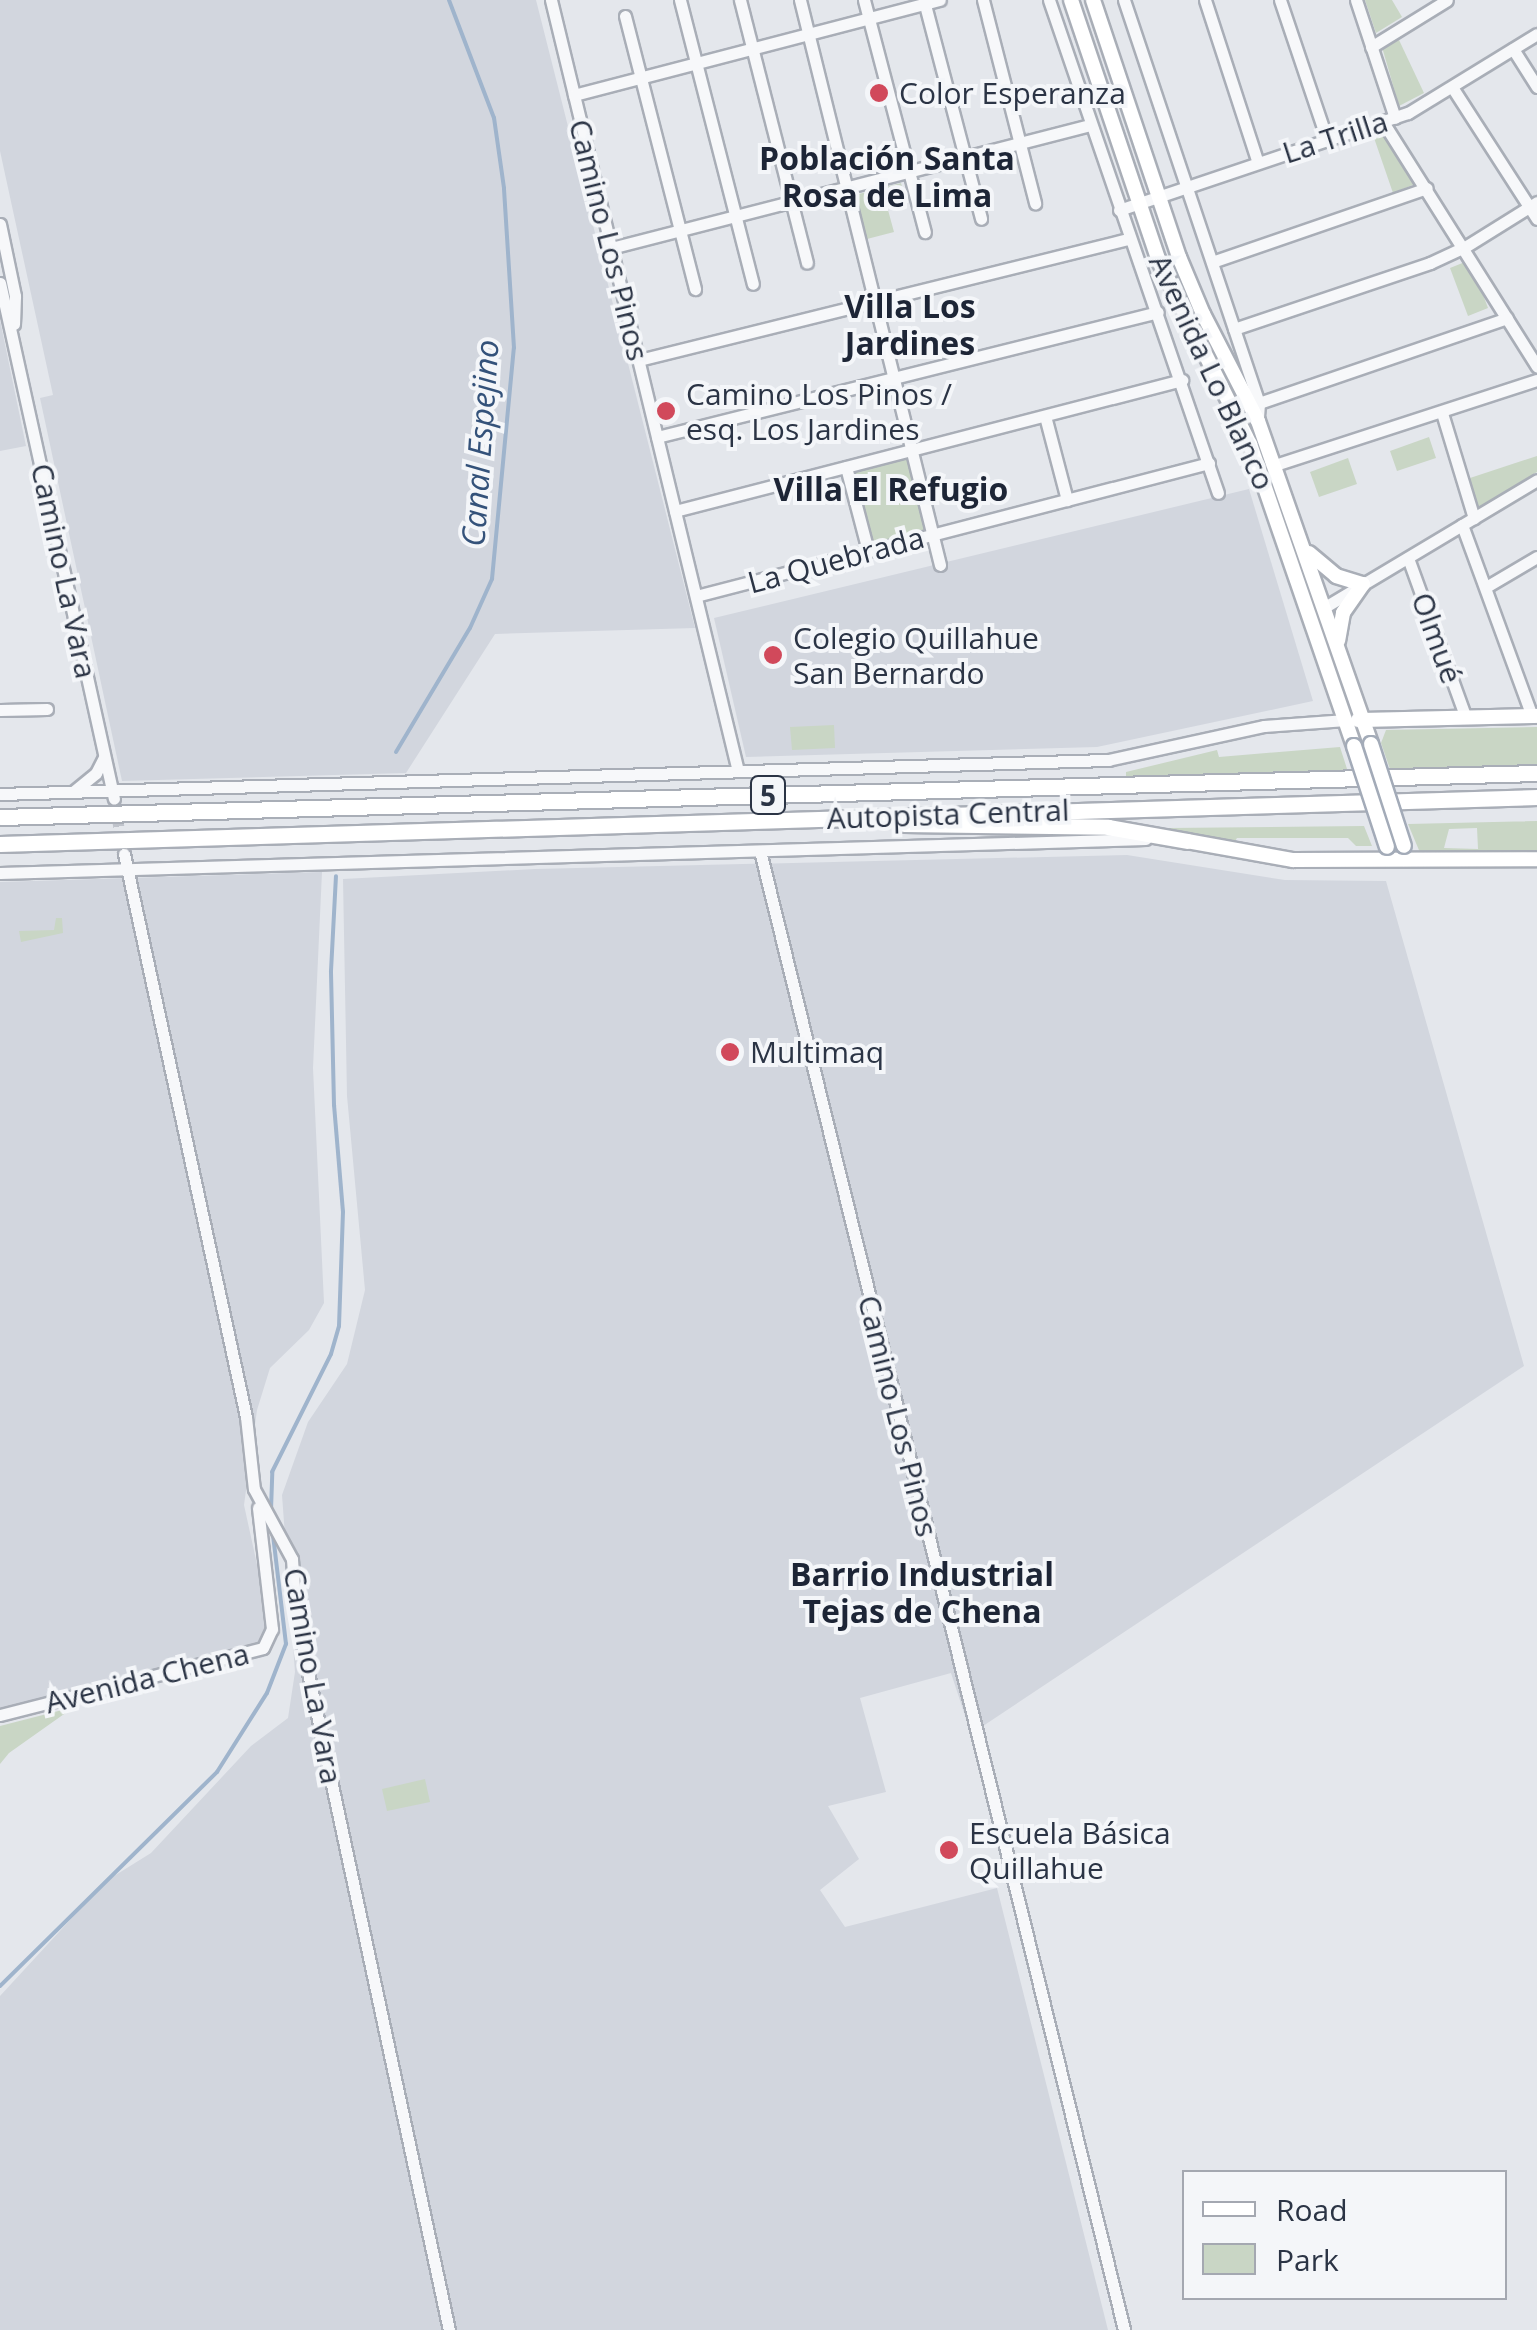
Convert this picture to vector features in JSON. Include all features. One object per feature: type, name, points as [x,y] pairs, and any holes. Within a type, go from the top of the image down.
[{"type":"highway","name":"Autopista Central","points":[[0,817],[1537,773]]},
{"type":"highway","name":"Autopista Central","points":[[0,844],[1537,797]]},
{"type":"highway","points":[[866,817],[936,827],[1108,828],[1187,841]]},
{"type":"main road","name":"Avenida Lo Blanco","points":[[1070,0],[1174,297],[1246,433],[1389,852]]},
{"type":"main road","name":"Avenida Lo Blanco","points":[[1093,0],[1194,296],[1258,421],[1275,465],[1406,852]]},
{"type":"main road","points":[[1304,547],[1336,576],[1364,584],[1343,614],[1338,646]]},
{"type":"main road","points":[[1314,625],[1325,607]]},
{"type":"main road","points":[[1346,720],[1534,716]]},
{"type":"main road","points":[[1187,841],[1292,860],[1389,852],[1537,858]]},
{"type":"street","name":"Camino Los Pinos","points":[[551,0],[738,771]]},
{"type":"street","points":[[680,0],[754,284]]},
{"type":"street","points":[[740,0],[807,263]]},
{"type":"street","points":[[800,0],[940,564]]},
{"type":"street","points":[[864,0],[925,232]]},
{"type":"street","points":[[574,95],[940,0]]},
{"type":"street","points":[[983,0],[1035,203]]},
{"type":"street","name":"Avenida Lo Blanco","points":[[1048,0],[1218,492]]},
{"type":"street","name":"Avenida Lo Blanco","points":[[1124,0],[1259,402],[1258,421]]},
{"type":"street","points":[[1206,0],[1258,163]]},
{"type":"street","points":[[1280,0],[1328,140]]},
{"type":"street","points":[[1356,0],[1389,120],[1537,367]]},
{"type":"street","points":[[1371,47],[1447,0]]},
{"type":"street","points":[[924,2],[981,219]]},
{"type":"street","points":[[625,16],[695,289]]},
{"type":"street","name":"La Trilla","points":[[1118,210],[1389,120],[1452,88],[1537,34]]},
{"type":"street","points":[[1513,49],[1537,87]]},
{"type":"street","points":[[1452,88],[1533,204],[1537,220]]},
{"type":"street","points":[[612,248],[1090,125]]},
{"type":"street","points":[[1212,262],[1427,188]]},
{"type":"street","points":[[1234,329],[1465,248],[1533,204]]},
{"type":"street","name":"Camino La Vara","points":[[0,224],[15,296],[14,344]]},
{"type":"street","points":[[638,360],[1128,239]]},
{"type":"street","name":"Camino La Vara","points":[[0,283],[113,795]]},
{"type":"street","points":[[657,437],[1158,312]]},
{"type":"street","points":[[1259,402],[1507,318]]},
{"type":"street","points":[[675,511],[1182,380]]},
{"type":"street","points":[[1275,465],[1537,380]]},
{"type":"street","points":[[1442,412],[1486,587],[1534,716]]},
{"type":"street","points":[[1045,416],[1067,500]]},
{"type":"street","name":"La Quebrada","points":[[696,596],[1208,463]]},
{"type":"street","points":[[846,467],[868,551]]},
{"type":"street","points":[[1325,607],[1537,480]]},
{"type":"street","name":"Olmué","points":[[1408,558],[1466,718]]},
{"type":"street","points":[[1486,587],[1536,562]]},
{"type":"street","points":[[0,710],[47,709]]},
{"type":"street","points":[[0,794],[113,795],[1108,760],[1264,726],[1346,720]]},
{"type":"street","points":[[72,792],[96,773],[105,752]]},
{"type":"street","points":[[0,873],[128,872],[1030,840],[1187,841]]},
{"type":"street","name":"Camino Los Pinos","points":[[760,851],[1124,2330]]},
{"type":"street","name":"Camino La Vara","points":[[124,854],[246,1416],[260,1505],[292,1559],[296,1617],[450,2330]]},
{"type":"street","name":"Avenida Chena","points":[[0,1715],[263,1648],[272,1629],[260,1505]]},
{"type":"shaded area","points":[[0,0],[536,0],[695,628],[495,634],[406,773],[122,781],[40,398],[53,395],[0,151]]},
{"type":"shaded area","points":[[0,320],[26,446],[0,451]]},
{"type":"shaded area","points":[[1249,489],[1313,701],[1097,747],[746,757],[714,618]]},
{"type":"shaded area","points":[[1127,855],[1285,880],[1386,881],[1524,1366],[971,1734],[951,1673],[860,1698],[886,1792],[828,1806],[859,1859],[820,1890],[845,1927],[997,1888],[1108,2330],[0,2330],[0,1996],[106,1881],[151,1853],[251,1746],[288,1718],[295,1672],[282,1495],[308,1422],[347,1364],[365,1290],[347,1096],[343,879],[535,869]]},
{"type":"shaded area","points":[[322,872],[313,1068],[324,1303],[309,1330],[270,1368],[257,1410],[244,1505],[274,1642],[263,1657],[0,1722],[0,882]]},
{"type":"green space","points":[[1365,0],[1392,0],[1402,17],[1376,33]]},
{"type":"green space","points":[[1399,40],[1424,93],[1399,106],[1382,47]]},
{"type":"green space","points":[[1388,131],[1420,182],[1393,193],[1373,135]]},
{"type":"green space","points":[[901,183],[904,194],[885,199],[894,232],[867,239],[855,195]]},
{"type":"green space","points":[[1470,260],[1488,308],[1468,316],[1450,268]]},
{"type":"green space","points":[[1429,437],[1436,458],[1397,471],[1390,451]]},
{"type":"green space","points":[[1537,456],[1537,472],[1478,508],[1470,478]]},
{"type":"green space","points":[[1348,458],[1357,484],[1319,497],[1310,472]]},
{"type":"green space","points":[[908,459],[927,532],[873,546],[855,472]]},
{"type":"green space","points":[[834,725],[835,748],[792,750],[790,727]]},
{"type":"green space","points":[[1537,727],[1537,767],[1391,772],[1381,743],[1386,730]]},
{"type":"green space","points":[[1340,747],[1348,772],[1126,780],[1126,772],[1217,750],[1219,757]]},
{"type":"green space","points":[[1537,821],[1537,853],[1421,855],[1408,824]],"holes":[[[1477,828],[1478,849],[1444,848],[1449,829]]]},
{"type":"green space","points":[[1364,826],[1372,846],[1356,846],[1348,838],[1237,838],[1233,844],[1165,834],[1169,828]]},
{"type":"green space","points":[[56,918],[62,918],[63,933],[21,942],[19,931],[54,930]]},
{"type":"green space","points":[[74,1707],[9,1753],[0,1764],[0,1726]]},
{"type":"green space","points":[[425,1779],[430,1802],[387,1811],[382,1789]]},
{"type":"waterway","name":"Canal Espejino","points":[[396,752],[470,628],[492,579],[514,348],[504,188],[494,118],[449,0]]},
{"type":"waterway","points":[[271,1510],[272,1472],[331,1354],[339,1326],[343,1212],[334,1105],[331,971],[336,876]]},
{"type":"waterway","points":[[0,1986],[217,1772],[267,1693],[286,1644],[273,1535]]},
{"type":"tunnel","points":[[114,799],[122,845]]},
{"type":"place","name":"Color Esperanza","points":[[879,93]]},
{"type":"place","name":"Camino Los Pinos / esq. Los Jardines","points":[[666,411]]},
{"type":"place","name":"Colegio Quillahue San Bernardo","points":[[773,655]]},
{"type":"place","name":"Multimaq","points":[[730,1052]]},
{"type":"place","name":"Escuela Básica Quillahue","points":[[949,1850]]},
{"type":"district","name":"Población Santa Rosa de Lima","points":[[887,178]]},
{"type":"district","name":"Villa Los Jardines","points":[[910,326]]},
{"type":"district","name":"Villa El Refugio","points":[[891,489]]},
{"type":"district","name":"Barrio Industrial Tejas de Chena","points":[[922,1594]]}]
